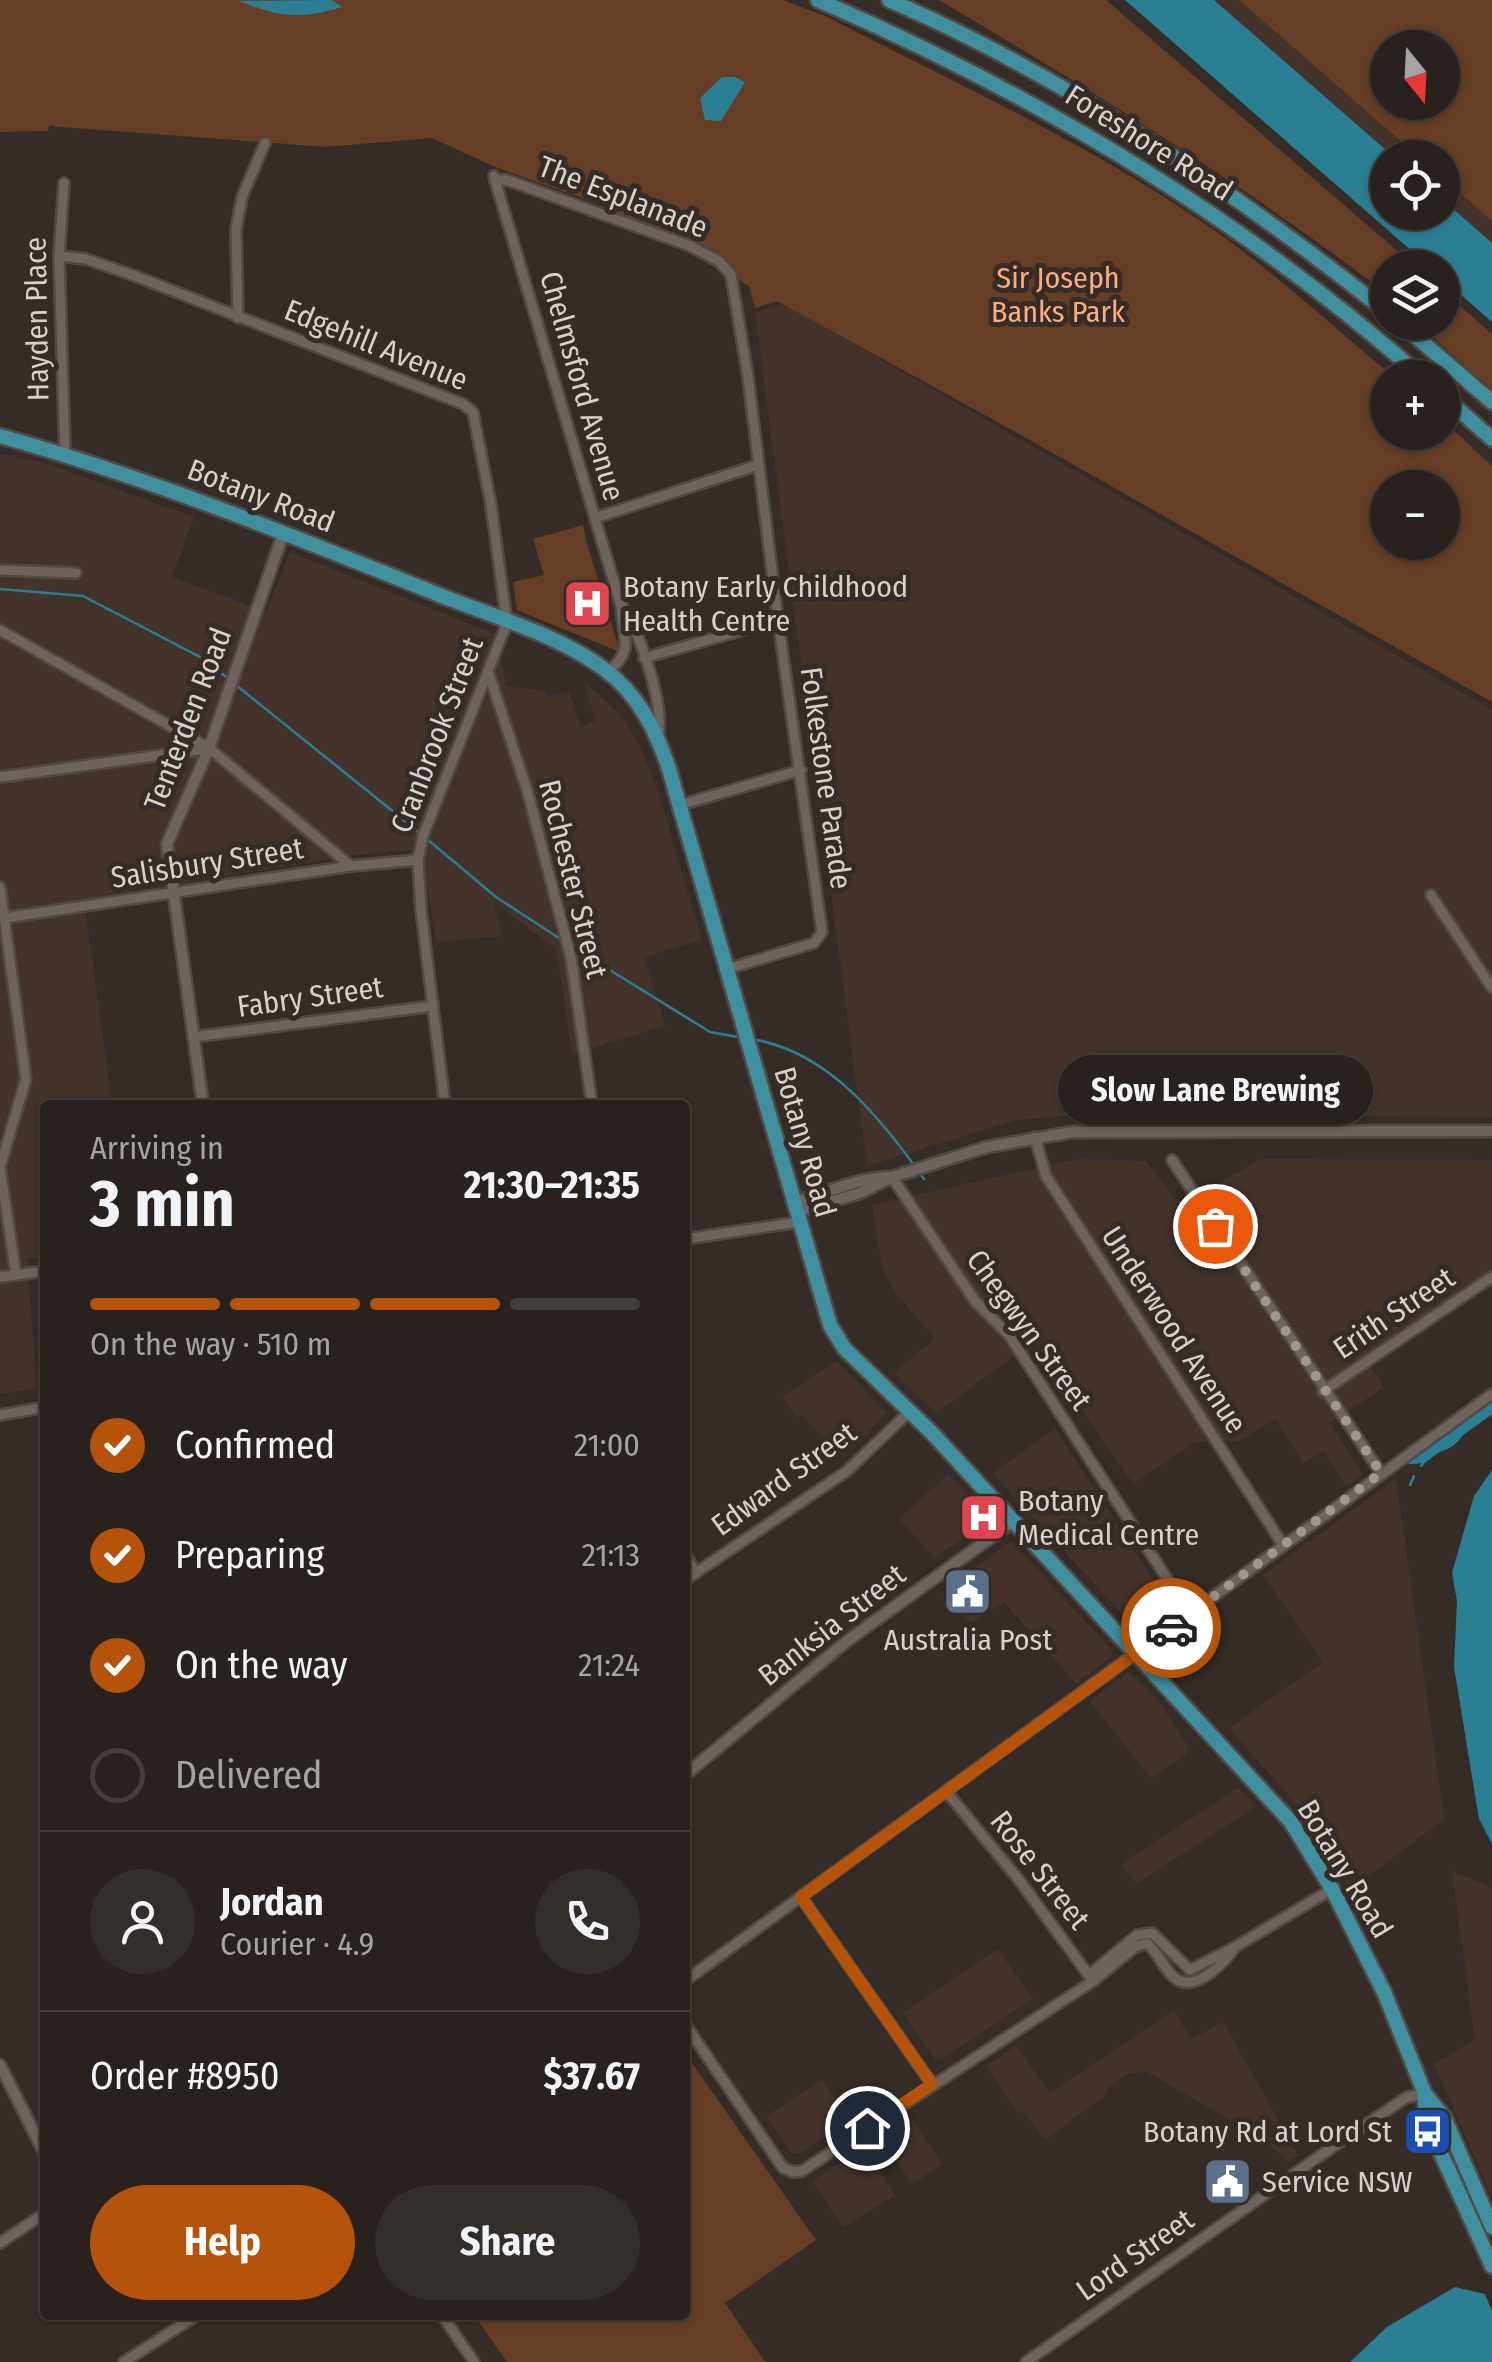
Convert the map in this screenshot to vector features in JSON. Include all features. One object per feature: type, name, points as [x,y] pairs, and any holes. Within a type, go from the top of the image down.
[{"type":"main road","name":"Foreshore Road","points":[[818,0],[910,40],[1016,94],[1148,171],[1283,264],[1401,360]]},
{"type":"main road","name":"Foreshore Road","points":[[888,0],[1028,70],[1161,148],[1299,242],[1370,299]]},
{"type":"main road","points":[[1421,340],[1492,402]]},
{"type":"main road","points":[[1460,410],[1492,439]]},
{"type":"main road","name":"Botany Road","points":[[0,436],[122,472],[507,623],[570,650],[608,672],[638,704],[658,736],[680,805],[830,1325],[844,1348],[1014,1521],[1292,1822],[1332,1890],[1394,2014],[1425,2094],[1444,2118],[1492,2227]]},
{"type":"main road","name":"Botany Road","points":[[1425,2094],[1425,2118],[1492,2266]]},
{"type":"street","points":[[238,318],[236,230],[242,197],[265,143]]},
{"type":"street","name":"The Esplanade","points":[[495,178],[690,246],[718,261],[731,275]]},
{"type":"street","name":"Chelmsford Avenue","points":[[495,178],[621,606],[626,650],[608,672]]},
{"type":"street","name":"Hayden Place","points":[[64,183],[59,256],[65,454]]},
{"type":"street","name":"Edgehill Avenue","points":[[59,256],[86,259],[463,404],[473,412],[491,504],[507,623]]},
{"type":"street","name":"Folkestone Parade","points":[[727,969],[814,944],[822,932],[731,275]]},
{"type":"street","points":[[595,518],[758,466]]},
{"type":"street","name":"Tenterden Road","points":[[201,1100],[167,844],[209,748],[283,534]]},
{"type":"street","points":[[0,570],[76,573]]},
{"type":"street","name":"Chelmsford Avenue","points":[[621,606],[632,621],[644,658],[660,720],[658,736]]},
{"type":"street","points":[[644,658],[778,620]]},
{"type":"street","name":"Cranbrook Street","points":[[444,1100],[418,860],[422,836],[507,623]]},
{"type":"street","points":[[0,630],[209,748],[351,866]]},
{"type":"street","name":"Rochester Street","points":[[488,669],[527,790],[571,958],[591,1100]]},
{"type":"street","points":[[0,777],[209,748]]},
{"type":"street","points":[[680,805],[801,770]]},
{"type":"street","name":"Salisbury Street","points":[[4,918],[351,866],[418,860]]},
{"type":"street","points":[[0,887],[26,1078],[0,1168],[16,1275]]},
{"type":"street","points":[[1431,895],[1492,988]]},
{"type":"street","points":[[0,981],[12,977]]},
{"type":"street","name":"Fabry Street","points":[[193,1037],[432,1006]]},
{"type":"street","points":[[690,1238],[860,1193],[892,1177],[987,1148],[1085,1132],[1492,1130]]},
{"type":"street","name":"Underwood Avenue","points":[[1036,1142],[1040,1164],[1283,1544]]},
{"type":"street","points":[[1172,1160],[1381,1473]]},
{"type":"street","name":"Chegwyn Street","points":[[892,1177],[974,1301],[1010,1335],[1190,1614]]},
{"type":"street","points":[[0,1277],[40,1272]]},
{"type":"street","name":"Erith Street","points":[[1324,1390],[1492,1277]]},
{"type":"street","points":[[690,1977],[1492,1394]]},
{"type":"street","points":[[0,1415],[40,1409]]},
{"type":"street","name":"Edward Street","points":[[690,1576],[847,1471],[909,1412]]},
{"type":"street","name":"Banksia Street","points":[[690,1771],[847,1642],[1014,1521]]},
{"type":"street","points":[[690,1562],[696,1572]]},
{"type":"street","name":"Rose Street","points":[[946,1791],[1019,1880],[1092,1981]]},
{"type":"street","points":[[690,2031],[782,2168],[802,2171],[1092,1981],[1135,1947],[1147,1944],[1171,1973],[1187,1982],[1202,1977],[1226,1961],[1235,1948],[1332,1890]]},
{"type":"street","points":[[801,1897],[932,2084]]},
{"type":"street","points":[[0,2065],[5,2086],[40,2146]]},
{"type":"street","name":"Lord Street","points":[[1026,2362],[1404,2099],[1425,2094]]},
{"type":"street","points":[[0,2243],[40,2216]]},
{"type":"street","points":[[124,2362],[189,2320]]},
{"type":"street","points":[[445,2320],[474,2362]]},
{"type":"shaded area","points":[[1214,0],[1492,0],[1492,243],[1460,215],[1460,140],[1375,140]]},
{"type":"shaded area","points":[[784,304],[1492,710],[1492,1117],[1072,1115],[1016,1120],[867,1166],[755,312]]},
{"type":"shaded area","points":[[0,454],[45,463],[194,517],[172,577],[266,612],[290,552],[497,635],[506,686],[545,691],[547,697],[569,691],[580,726],[596,721],[584,682],[621,715],[640,747],[655,782],[702,940],[644,957],[665,1026],[572,1054],[557,950],[494,902],[502,936],[437,942],[422,860],[410,850],[355,855],[84,899],[111,1100],[40,1100],[40,1257],[27,1259],[37,1388],[0,1394]]},
{"type":"shaded area","points":[[1077,1159],[1146,1161],[1180,1206],[1261,1159],[1492,1160],[1492,1283],[1370,1366],[1384,1387],[1330,1423],[1363,1475],[1346,1487],[1323,1450],[1304,1464],[1275,1419],[1239,1441],[1194,1442],[1133,1484],[1035,1341],[936,1413],[894,1373],[935,1338],[894,1291],[882,1268],[872,1205]]},
{"type":"shaded area","points":[[836,1361],[887,1413],[842,1458],[802,1415],[796,1417],[783,1397]]},
{"type":"shaded area","points":[[1055,1429],[1171,1607],[1169,1614],[1143,1632],[992,1473]]},
{"type":"shaded area","points":[[949,1474],[990,1518],[935,1558],[899,1519]]},
{"type":"shaded area","points":[[1396,1479],[1444,1819],[1350,1890],[1306,1815],[1229,1728],[1323,1662],[1263,1575]]},
{"type":"shaded area","points":[[1011,1541],[1113,1652],[1076,1683],[1004,1602],[971,1623],[942,1592]]},
{"type":"shaded area","points":[[1129,1672],[1158,1700],[1187,1745],[1186,1754],[1151,1778],[1090,1701]]},
{"type":"shaded area","points":[[1238,1788],[1256,1806],[1137,1884],[1121,1865]]},
{"type":"shaded area","points":[[1452,1871],[1492,1888],[1492,2197],[1434,2064],[1475,2040]]},
{"type":"shaded area","points":[[998,1949],[1033,1999],[936,2060],[903,2013]]},
{"type":"shaded area","points":[[1174,2011],[1191,2039],[1223,2022],[1298,2155],[1288,2161],[1260,2137],[1147,2072],[1128,2074],[1045,2140],[1023,2111],[1018,2113],[986,2066],[1016,2046],[1050,2093]]},
{"type":"shaded area","points":[[822,2080],[851,2121],[798,2154],[792,2153],[766,2116]]},
{"type":"shaded area","points":[[910,2116],[942,2164],[912,2184],[879,2137]]},
{"type":"shaded area","points":[[864,2147],[895,2195],[844,2227],[812,2181]]},
{"type":"green space","name":"Sir Joseph Banks Park","points":[[0,0],[783,0],[825,16],[1054,133],[1143,184],[1266,270],[1373,360],[1370,450],[1460,450],[1460,436],[1492,466],[1492,702],[777,301],[755,308],[749,286],[599,204],[495,167],[432,138],[325,147],[49,126],[48,131],[0,132]]},
{"type":"green space","points":[[939,0],[1106,0],[1396,250],[1370,250],[1370,281],[1168,140]]},
{"type":"green space","points":[[1239,0],[1492,0],[1492,221],[1460,193],[1460,140],[1400,140],[1377,120],[1460,120],[1460,30],[1370,30],[1370,114]]},
{"type":"green space","points":[[1460,306],[1492,334],[1492,391],[1436,340],[1460,340]]},
{"type":"green space","points":[[583,525],[620,652],[517,610],[513,582],[544,575],[533,539]]},
{"type":"green space","points":[[690,2060],[816,2240],[725,2303],[765,2362],[507,2362],[478,2320],[690,2320]]},
{"type":"water","points":[[332,0],[342,7],[301,15],[267,11],[239,1]]},
{"type":"water","points":[[1125,0],[1214,0],[1375,140],[1370,140],[1370,214]]},
{"type":"water","points":[[722,77],[745,82],[721,121],[705,120],[700,98]]},
{"type":"water","points":[[1460,215],[1492,243],[1492,322],[1460,294],[1460,250],[1411,250],[1388,230],[1460,230]]},
{"type":"water","points":[[1492,1470],[1492,1844],[1479,1819],[1454,1667],[1457,1601],[1452,1573],[1474,1496]]},
{"type":"water","points":[[1455,2287],[1485,2294],[1492,2311],[1492,2362],[1350,2362],[1387,2327]]},
{"type":"waterway","points":[[0,589],[83,596],[202,658],[230,680]]},
{"type":"waterway","points":[[236,685],[421,834]]},
{"type":"waterway","points":[[427,839],[496,897],[565,942]]},
{"type":"waterway","points":[[571,946],[710,1032],[738,1037]]},
{"type":"waterway","points":[[751,1039],[801,1055],[844,1085],[914,1165]]},
{"type":"waterway","points":[[918,1171],[924,1179]]},
{"type":"waterway","points":[[1410,1459],[1423,1458],[1492,1408]]},
{"type":"waterway","points":[[1421,1466],[1431,1452],[1456,1441],[1465,1427]]},
{"type":"waterway","points":[[1416,1463],[1423,1458]]},
{"type":"waterway","points":[[1410,1485],[1414,1476]]},
{"type":"way so far","points":[[1171,1628],[1381,1473],[1215,1226]]},
{"type":"place","name":"Botany Early Childhood Health Centre","points":[[588,604]]},
{"type":"place","name":"Slow Lane Brewing","points":[[1215,1226]]},
{"type":"place","name":"Botany Medical Centre","points":[[983,1518]]},
{"type":"place","name":"Australia Post","points":[[968,1591]]},
{"type":"place","name":"Botany Rd at Lord St","points":[[1427,2132]]},
{"type":"place","name":"Service NSW","points":[[1227,2182]]},
{"type":"route","points":[[867,2128],[932,2084],[801,1897],[1171,1628]]}]
